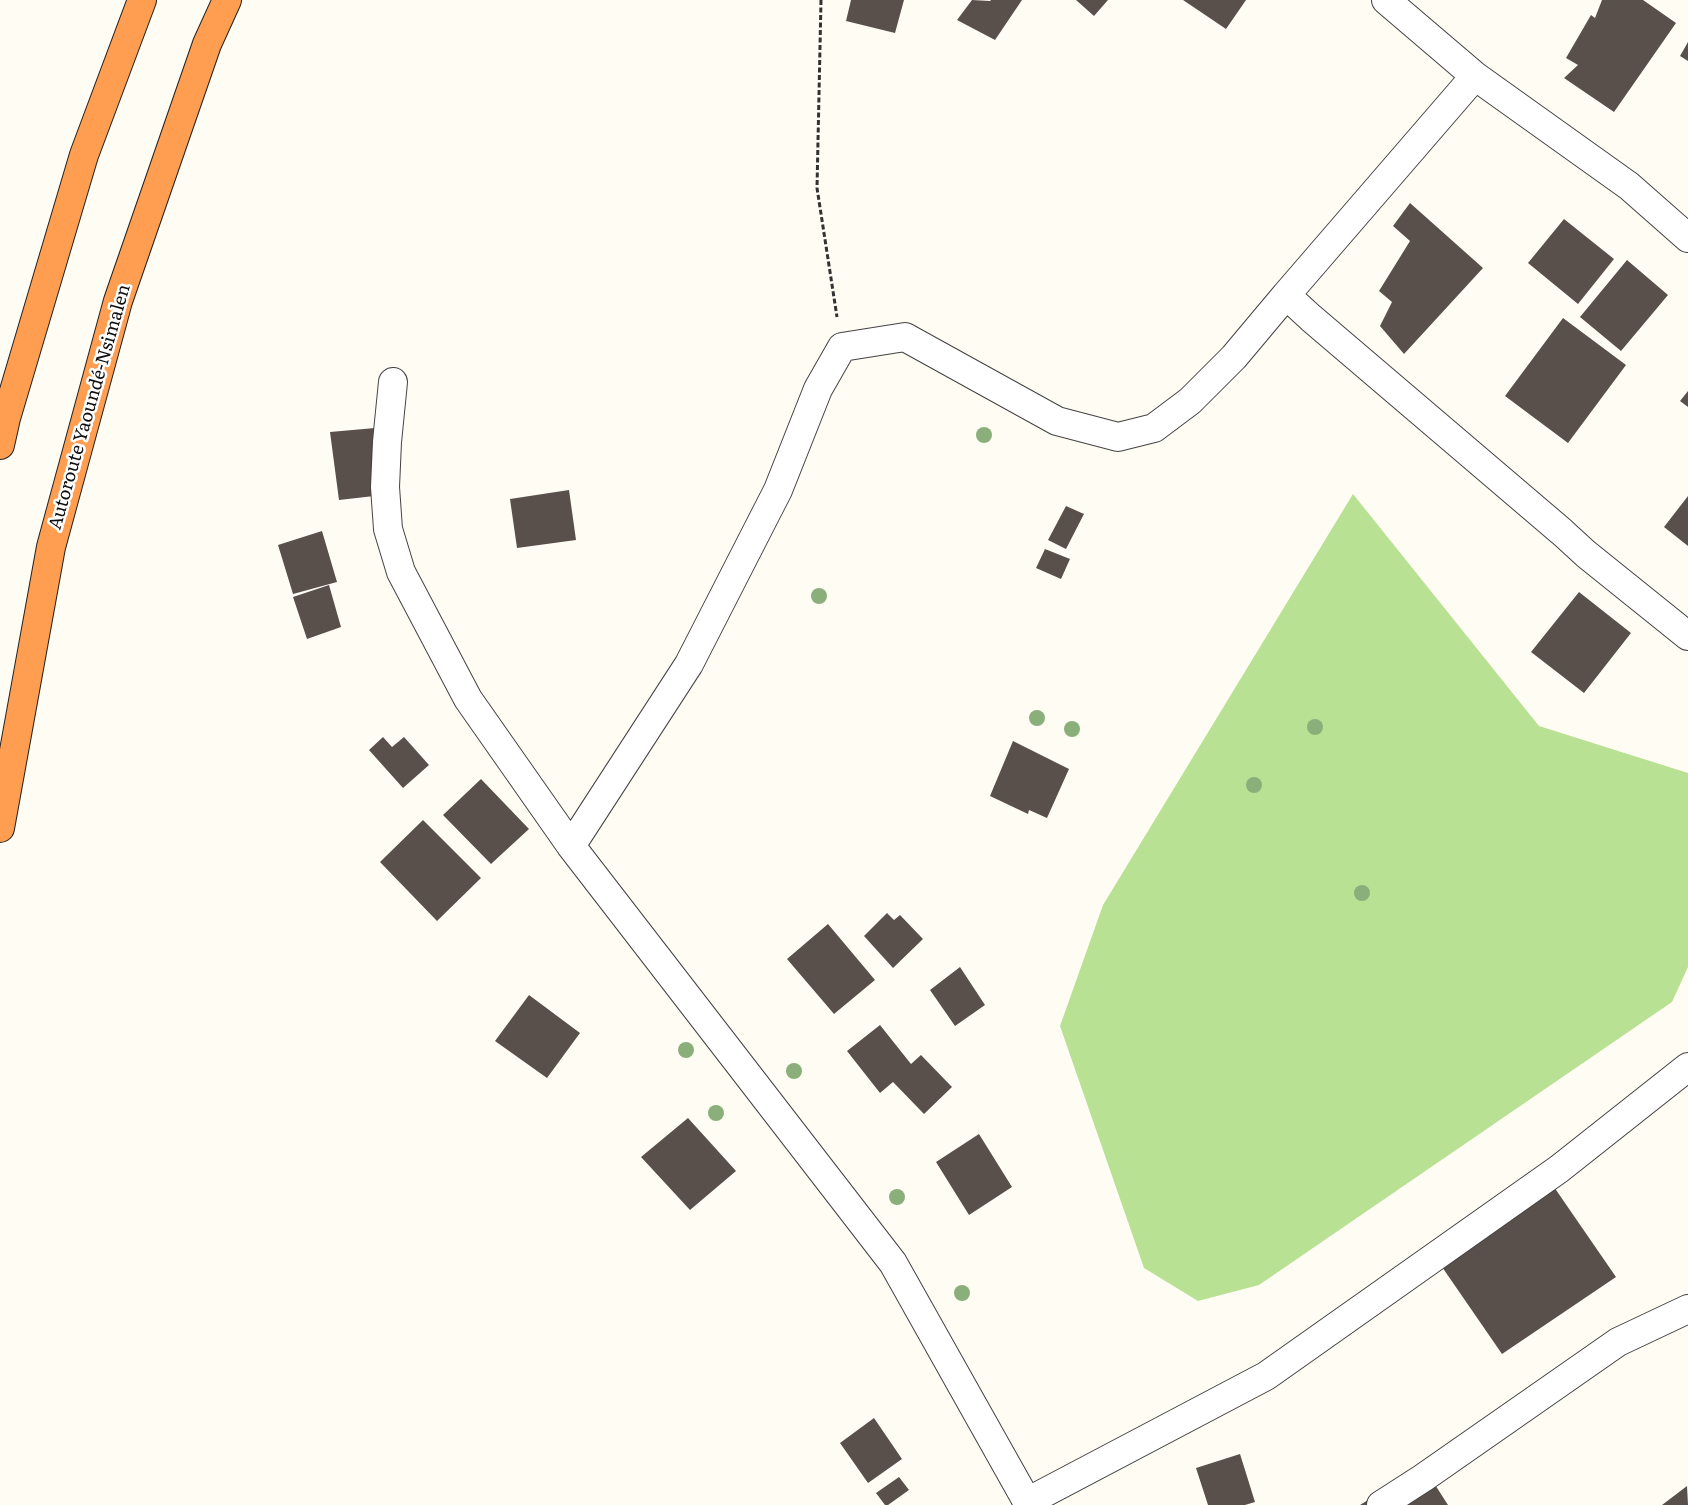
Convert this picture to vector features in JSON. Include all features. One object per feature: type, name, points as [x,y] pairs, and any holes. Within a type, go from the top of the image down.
[{"type":"highway","points":[[0,445],[6,418],[84,155],[142,0]]},
{"type":"highway","name":"Autoroute Yaoundé-Nsimalen","points":[[0,828],[51,547],[115,311],[207,44],[227,0]]},
{"type":"street","points":[[1386,0],[1476,76],[1630,186],[1688,238]]},
{"type":"street","points":[[571,846],[689,664],[778,490],[818,389],[842,347],[905,337],[1057,421],[1118,437],[1154,428],[1190,401],[1234,357],[1476,76]]},
{"type":"street","points":[[1286,295],[1586,554],[1688,636]]},
{"type":"street","points":[[393,382],[385,488],[388,529],[401,572],[468,698],[571,846],[893,1263],[1028,1503],[1266,1376],[1559,1169],[1688,1067]]},
{"type":"street","points":[[1381,1505],[1423,1478],[1618,1342],[1688,1309]]},
{"type":"path","points":[[821,0],[817,188],[842,347]]},
{"type":"green space","points":[[1353,494],[1539,726],[1688,773],[1688,967],[1672,1002],[1259,1285],[1198,1301],[1144,1268],[1060,1026],[1103,905]]},
{"type":"building","points":[[851,0],[904,0],[895,33],[846,21]]},
{"type":"building","points":[[972,0],[1022,0],[995,40],[957,20]]},
{"type":"building","points":[[1076,0],[1108,0],[1094,16]]},
{"type":"building","points":[[1183,0],[1246,0],[1226,29]]},
{"type":"building","points":[[1602,0],[1643,0],[1676,23],[1614,112],[1564,78],[1578,65],[1566,58],[1591,15],[1595,18]]},
{"type":"building","points":[[1688,42],[1688,61],[1680,56]]},
{"type":"building","points":[[1410,203],[1483,268],[1404,354],[1380,326],[1392,302],[1379,291],[1410,241],[1393,226]]},
{"type":"building","points":[[1564,219],[1614,259],[1578,304],[1528,263]]},
{"type":"building","points":[[1627,260],[1668,295],[1621,351],[1580,317]]},
{"type":"building","points":[[1563,318],[1626,365],[1568,443],[1505,396]]},
{"type":"building","points":[[1688,391],[1688,407],[1680,401]]},
{"type":"building","points":[[375,428],[383,495],[339,500],[330,432]]},
{"type":"building","points":[[569,490],[576,540],[517,548],[510,499]]},
{"type":"building","points":[[1688,496],[1688,546],[1664,527]]},
{"type":"building","points":[[1066,506],[1084,514],[1066,549],[1048,540]]},
{"type":"building","points":[[322,531],[337,582],[293,594],[278,545]]},
{"type":"building","points":[[1045,549],[1070,559],[1061,579],[1036,568]]},
{"type":"building","points":[[329,585],[341,627],[307,639],[293,597]]},
{"type":"building","points":[[1579,592],[1631,633],[1584,693],[1531,652]]},
{"type":"building","points":[[383,737],[392,747],[404,737],[429,765],[403,788],[369,750]]},
{"type":"building","points":[[1013,741],[1069,769],[1047,818],[1029,810],[1028,814],[990,796]]},
{"type":"building","points":[[481,779],[529,829],[491,864],[443,815]]},
{"type":"building","points":[[423,820],[481,878],[437,921],[380,862]]},
{"type":"building","points":[[887,913],[894,920],[900,915],[923,939],[893,968],[864,936]]},
{"type":"building","points":[[828,924],[875,980],[834,1014],[787,959]]},
{"type":"building","points":[[960,967],[985,1005],[955,1026],[930,990]]},
{"type":"building","points":[[529,995],[580,1033],[547,1078],[495,1041]]},
{"type":"building","points":[[880,1025],[911,1064],[921,1055],[952,1087],[924,1114],[893,1082],[880,1093],[847,1051]]},
{"type":"building","points":[[688,1118],[736,1171],[690,1210],[641,1157]]},
{"type":"building","points":[[979,1134],[1012,1187],[969,1215],[936,1162]]},
{"type":"building","points":[[1554,1187],[1616,1277],[1502,1354],[1440,1264]]},
{"type":"building","points":[[874,1418],[902,1459],[868,1483],[840,1443]]},
{"type":"building","points":[[1240,1454],[1255,1502],[1245,1505],[1208,1505],[1196,1468]]},
{"type":"building","points":[[1423,1466],[1448,1505],[1360,1505]]},
{"type":"building","points":[[899,1477],[909,1490],[888,1505],[885,1505],[876,1493]]},
{"type":"building","points":[[1687,1486],[1688,1505],[1662,1505]]}]
